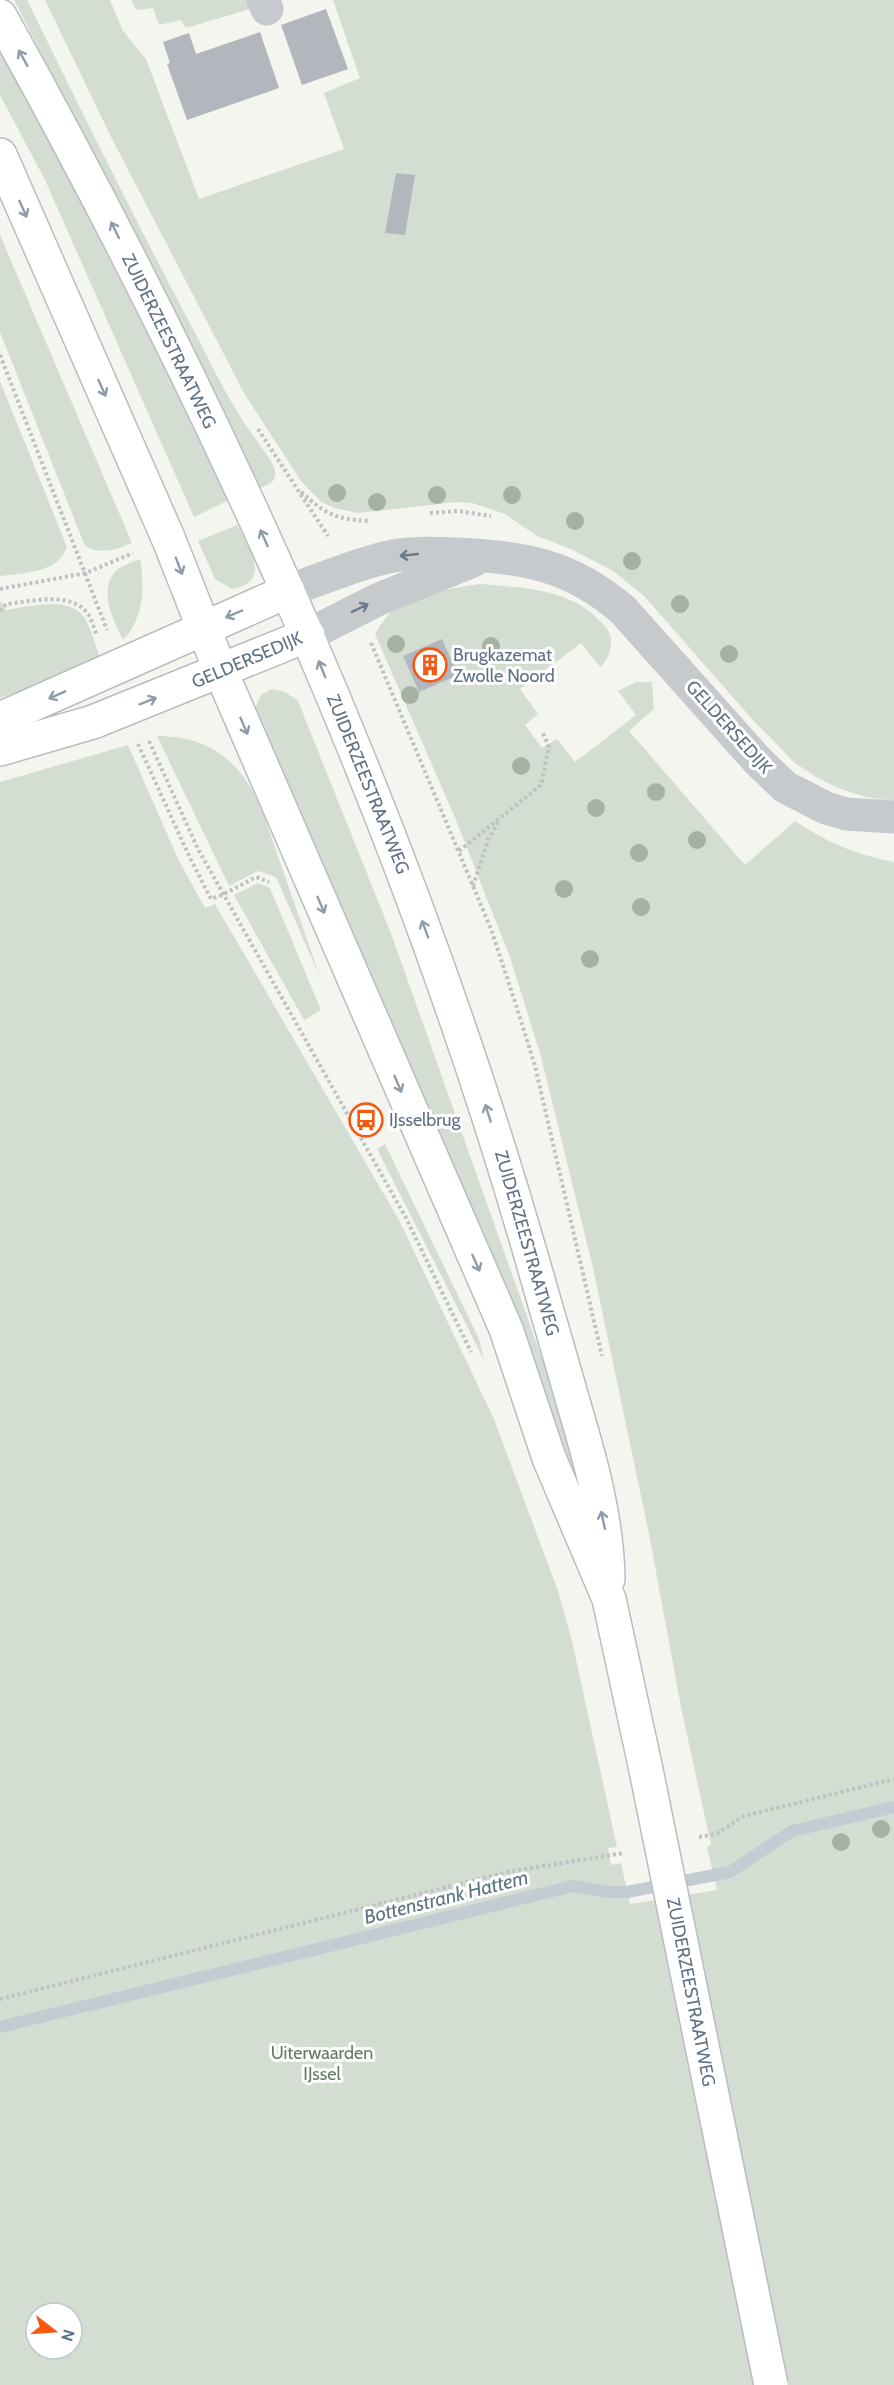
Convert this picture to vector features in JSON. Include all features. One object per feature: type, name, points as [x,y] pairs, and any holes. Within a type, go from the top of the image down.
[{"type":"main road","name":"ZUIDERZEESTRAATWEG","points":[[0,16],[80,159],[250,506],[308,635],[416,903],[480,1087],[591,1462],[608,1541],[609,1599]]},
{"type":"main road","name":"ZUIDERZEESTRAATWEG","points":[[0,155],[169,540],[221,672],[506,1329],[549,1458],[609,1599],[771,2385]]},
{"type":"main road","name":"GELDERSEDIJK","points":[[0,719],[122,667],[288,591]]},
{"type":"main road","name":"GELDERSEDIJK","points":[[0,749],[93,722],[308,635]]},
{"type":"street","name":"GELDERSEDIJK","points":[[288,591],[390,556],[428,553],[488,555],[568,573],[600,591],[623,610],[773,776],[806,799],[846,814],[894,817]]},
{"type":"street","name":"GELDERSEDIJK","points":[[308,635],[379,598],[488,555]]},
{"type":"street","points":[[846,814],[866,831],[894,840]]},
{"type":"path","points":[[0,355],[86,573]]},
{"type":"path","points":[[459,850],[541,785],[549,747],[542,731]]},
{"type":"path","points":[[473,886],[488,840],[501,818]]},
{"type":"path","points":[[274,883],[256,877],[222,895],[406,1218],[472,1353]]},
{"type":"path","points":[[0,1999],[450,1886]]},
{"type":"green space","points":[[14,0],[27,0],[123,195],[218,377],[246,426],[271,461],[275,475],[268,485],[257,488]]},
{"type":"green space","points":[[45,0],[110,0],[123,31],[146,59],[199,199],[344,149],[324,93],[360,78],[333,0],[894,0],[894,801],[866,797],[838,788],[795,763],[752,719],[644,596],[613,571],[573,550],[537,536],[505,514],[472,503],[457,502],[358,513],[334,508],[321,502],[301,481],[244,393],[111,137]]},
{"type":"green space","points":[[131,0],[255,0],[257,7],[186,28],[181,20],[159,25],[153,8],[136,10]]},
{"type":"green space","points":[[0,43],[231,499],[194,517],[45,180],[0,95]]},
{"type":"green space","points":[[0,235],[132,543],[120,548],[97,550],[85,546],[0,332]]},
{"type":"green space","points":[[0,381],[67,547],[63,556],[48,567],[0,576]]},
{"type":"green space","points":[[237,525],[252,553],[255,572],[252,580],[232,589],[215,579],[198,541]]},
{"type":"green space","points":[[140,559],[142,592],[139,612],[123,640],[109,606],[108,588],[117,570]]},
{"type":"green space","name":"Uiterwaarden IJssel","points":[[481,584],[543,591],[558,595],[586,609],[609,632],[611,647],[605,662],[600,667],[581,643],[520,689],[538,714],[525,725],[542,748],[557,739],[575,762],[636,715],[618,691],[636,682],[652,682],[654,709],[629,731],[745,865],[795,821],[842,847],[894,862],[894,2385],[0,2385],[0,782],[128,745],[179,861],[205,908],[215,904],[399,1220],[494,1419],[558,1591],[572,1641],[617,1847],[608,1848],[611,1865],[621,1863],[630,1904],[717,1890],[707,1847],[711,1845],[682,1712],[649,1534],[593,1268],[540,1053],[510,957],[456,820],[375,634],[395,608],[429,594]]},
{"type":"green space","points":[[0,601],[6,610],[58,604],[77,610],[84,617],[91,631],[100,657],[59,677],[0,698]]},
{"type":"green space","points":[[272,689],[285,692],[298,701],[392,936],[573,1446],[585,1487],[574,1489],[257,721],[256,706],[261,695]]},
{"type":"green space","points":[[157,736],[195,741],[211,748],[236,768],[247,782],[264,816],[320,977],[276,877],[258,871],[229,886]]},
{"type":"green space","points":[[258,883],[270,888],[321,1010],[304,1020],[234,895]]},
{"type":"green space","points":[[385,1144],[479,1339],[484,1360],[377,1149]]},
{"type":"building","points":[[326,9],[348,69],[302,85],[281,25]]},
{"type":"building","points":[[260,32],[279,88],[187,120],[167,64],[170,63],[163,42],[189,33],[196,54]]},
{"type":"building","points":[[396,173],[415,175],[405,235],[385,233]]},
{"type":"building","name":"Brugkazemat Zwolle Noord","points":[[442,639],[458,675],[419,692],[403,656]]},
{"type":"waterway","name":"Bottenstrank Hattem","points":[[0,2027],[573,1886],[608,1892],[627,1892],[730,1872],[792,1831],[894,1807]]},
{"type":"place","name":"Brugkazemat Zwolle Noord","points":[[430,665]]},
{"type":"place","name":"IJsselbrug","points":[[366,1120]]}]
